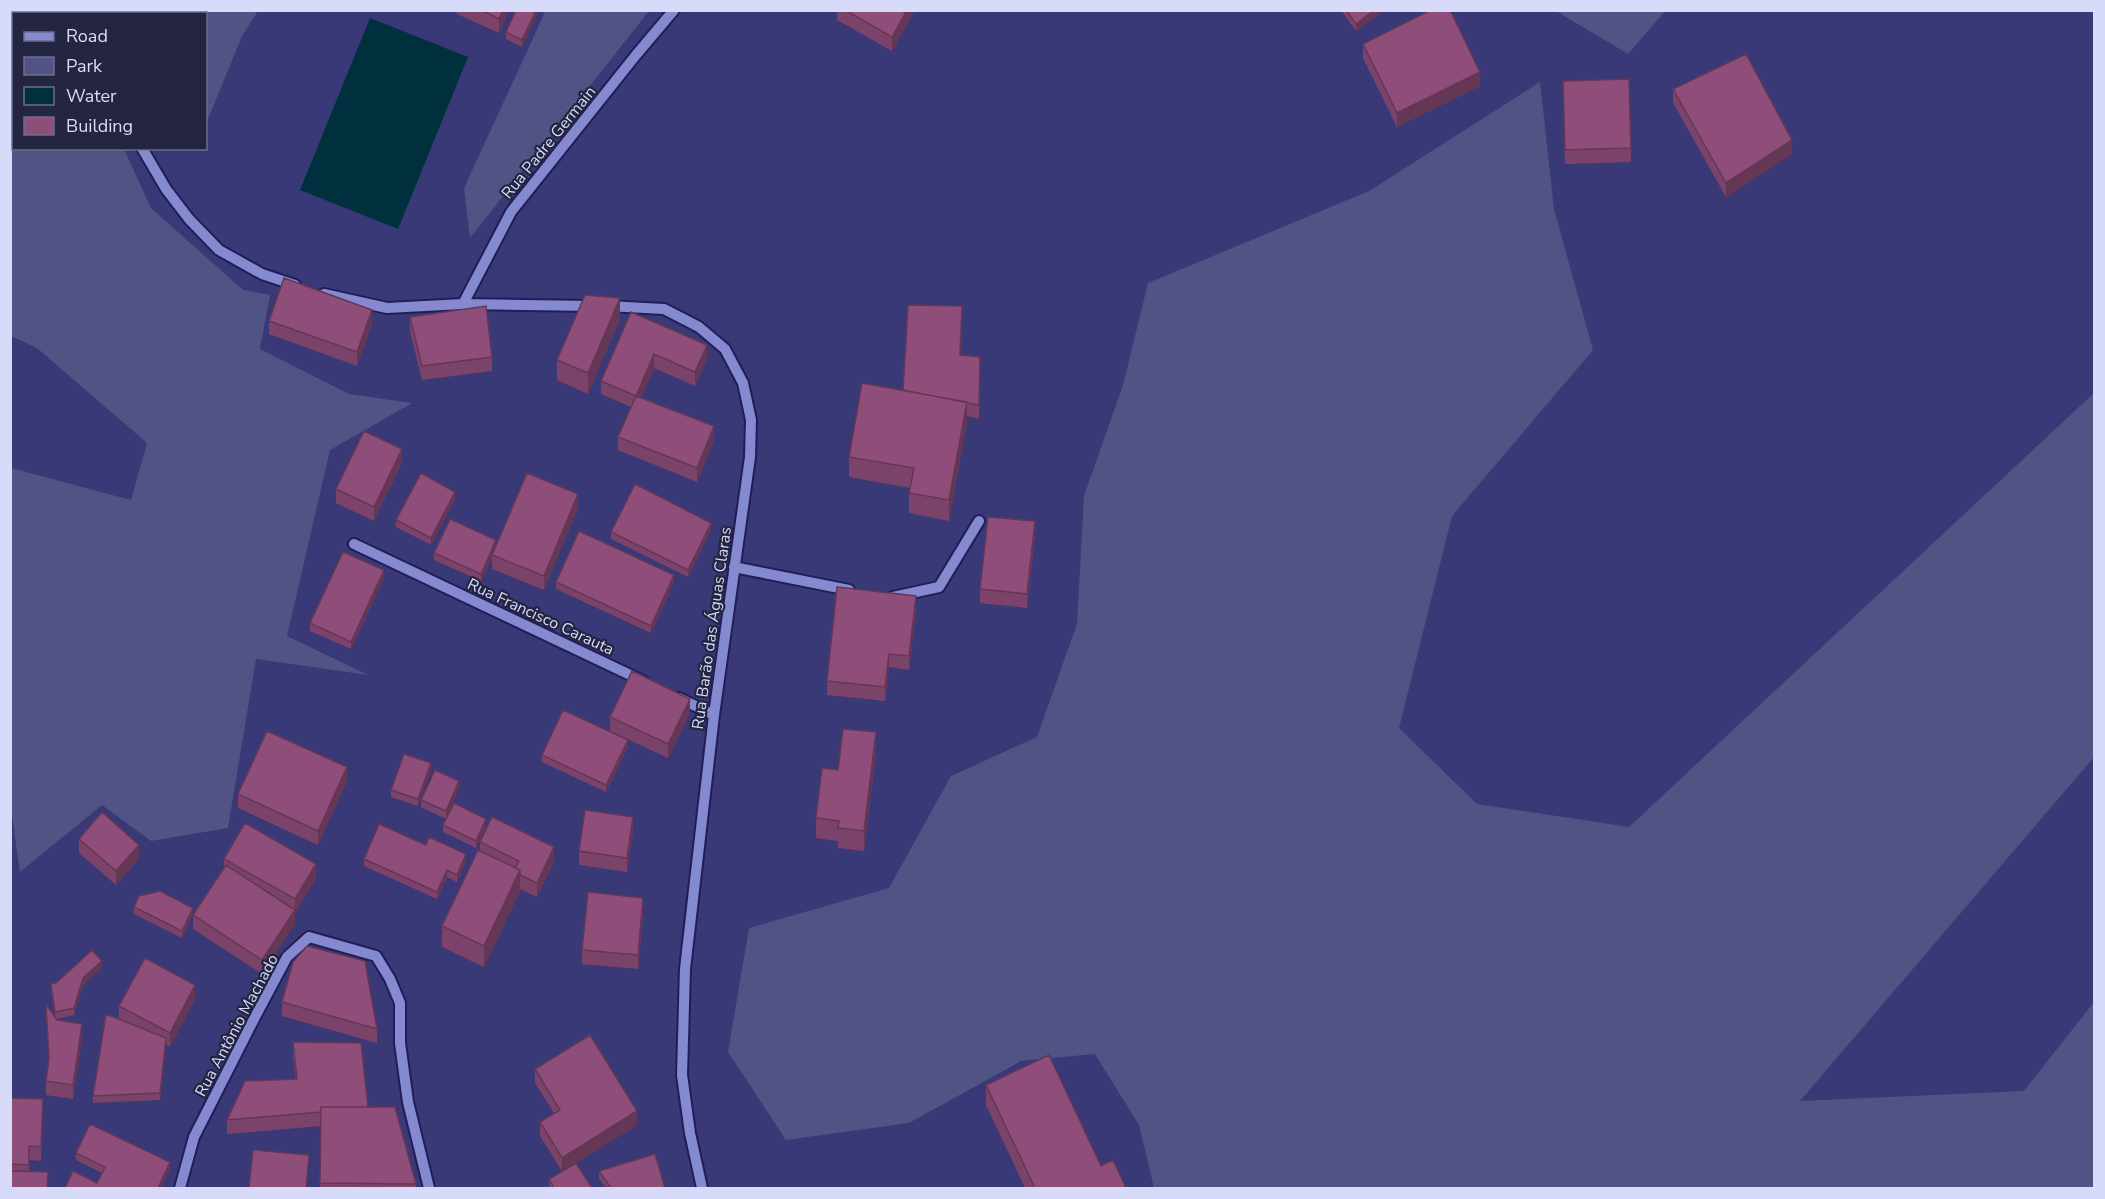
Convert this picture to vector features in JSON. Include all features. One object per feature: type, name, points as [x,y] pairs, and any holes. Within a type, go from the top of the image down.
[{"type":"street","name":"Rua Padre Germain","points":[[463,304],[511,212],[674,10]]},
{"type":"street","name":"Rua Barão das Águas Claras","points":[[143,150],[166,189],[189,219],[219,250],[262,274],[307,289],[387,308],[463,304],[664,309],[699,327],[725,349],[743,383],[751,420],[750,456],[714,715],[685,969],[682,1075],[690,1133],[702,1188]]},
{"type":"street","points":[[879,596],[890,598],[939,587],[979,521]]},
{"type":"street","name":"Rua Francisco Carauta","points":[[354,544],[650,685]]},
{"type":"street","points":[[734,567],[856,591]]},
{"type":"street","points":[[672,695],[714,715]]},
{"type":"street","name":"Rua Antônio Machado","points":[[180,1188],[194,1137],[250,1027],[287,957],[309,937],[376,956],[390,979],[400,1003],[400,1043],[408,1102],[429,1188]]},
{"type":"green space","points":[[11,10],[82,11],[12,12],[11,27]]},
{"type":"green space","points":[[546,10],[649,11],[470,238],[464,188]]},
{"type":"green space","points":[[258,11],[242,36],[207,122],[207,12],[138,12]]},
{"type":"green space","points":[[1556,11],[1665,11],[1628,54]]},
{"type":"green space","points":[[1540,82],[1554,209],[1593,350],[1452,516],[1399,728],[1477,804],[1629,827],[2094,393],[2094,757],[1800,1101],[2024,1091],[2094,1002],[2094,1188],[1154,1188],[1139,1125],[1095,1054],[1021,1061],[909,1123],[786,1140],[728,1052],[749,928],[889,888],[951,776],[1037,737],[1077,624],[1084,496],[1123,385],[1148,283],[1369,191]]},
{"type":"green space","points":[[10,124],[12,150],[124,150],[151,208],[243,290],[270,295],[260,349],[349,394],[412,403],[330,450],[287,636],[368,675],[256,659],[228,828],[151,841],[102,805],[20,872],[10,802],[11,468],[131,500],[147,443],[37,348],[11,336]]},
{"type":"water","points":[[370,18],[468,57],[398,229],[300,190]]},
{"type":"building","points":[[481,10],[503,10],[499,19]]},
{"type":"building","points":[[516,10],[536,10],[522,40],[506,32]]},
{"type":"building","points":[[845,10],[907,10],[892,37]]},
{"type":"building","points":[[1346,10],[1374,10],[1356,24]]},
{"type":"building","points":[[1431,10],[1450,10],[1480,72],[1397,113],[1363,44]]},
{"type":"building","points":[[1746,54],[1792,140],[1726,183],[1673,89]]},
{"type":"building","points":[[1629,79],[1631,148],[1565,150],[1563,81]]},
{"type":"building","points":[[284,278],[372,310],[357,352],[269,321]]},
{"type":"building","points":[[585,295],[620,298],[588,373],[557,360]]},
{"type":"building","points":[[908,305],[962,306],[960,355],[980,357],[979,405],[903,390]]},
{"type":"building","points":[[486,306],[492,357],[422,366],[410,317]]},
{"type":"building","points":[[631,312],[707,345],[695,372],[654,354],[636,396],[601,381]]},
{"type":"building","points":[[862,383],[967,402],[949,500],[909,493],[914,468],[849,457]]},
{"type":"building","points":[[636,396],[714,426],[697,468],[618,437]]},
{"type":"building","points":[[364,431],[402,449],[374,507],[336,489]]},
{"type":"building","points":[[421,473],[455,492],[431,538],[396,520]]},
{"type":"building","points":[[527,473],[578,494],[544,576],[492,555]]},
{"type":"building","points":[[635,484],[711,523],[688,570],[611,532]]},
{"type":"building","points":[[988,517],[1035,521],[1027,594],[980,589]]},
{"type":"building","points":[[450,519],[496,540],[481,574],[434,553]]},
{"type":"building","points":[[579,531],[674,575],[651,626],[556,582]]},
{"type":"building","points":[[343,552],[384,570],[351,642],[310,623]]},
{"type":"building","points":[[837,587],[916,596],[909,656],[889,654],[885,687],[827,681]]},
{"type":"building","points":[[632,671],[690,699],[668,744],[610,717]]},
{"type":"building","points":[[563,710],[628,740],[606,785],[542,755]]},
{"type":"building","points":[[843,729],[876,732],[864,831],[838,828],[839,821],[816,818],[822,768],[838,770]]},
{"type":"building","points":[[267,731],[347,767],[318,831],[238,794]]},
{"type":"building","points":[[404,754],[431,763],[418,799],[391,790]]},
{"type":"building","points":[[435,770],[459,781],[446,811],[421,800]]},
{"type":"building","points":[[454,803],[486,819],[476,841],[443,825]]},
{"type":"building","points":[[585,810],[633,817],[627,858],[579,851]]},
{"type":"building","points":[[102,812],[139,845],[116,871],[79,839]]},
{"type":"building","points":[[492,817],[554,847],[537,883],[520,875],[520,870],[515,868],[519,861],[480,842]]},
{"type":"building","points":[[245,823],[316,864],[295,899],[224,859]]},
{"type":"building","points":[[379,824],[426,845],[429,837],[466,854],[457,875],[447,870],[437,892],[364,859]]},
{"type":"building","points":[[478,850],[520,870],[484,946],[442,926]]},
{"type":"building","points":[[226,865],[295,910],[262,960],[193,915]]},
{"type":"building","points":[[160,891],[193,908],[182,931],[134,907],[139,896]]},
{"type":"building","points":[[588,892],[643,898],[638,955],[582,950]]},
{"type":"building","points":[[307,946],[365,961],[377,1029],[282,1002],[293,962]]},
{"type":"building","points":[[92,950],[102,961],[83,978],[74,1008],[55,1012],[51,984],[56,983]]},
{"type":"building","points":[[145,958],[195,985],[170,1033],[119,1006]]},
{"type":"building","points":[[46,1004],[57,1020],[82,1024],[73,1085],[46,1081],[49,1058]]},
{"type":"building","points":[[106,1014],[166,1038],[160,1093],[93,1096]]},
{"type":"building","points":[[590,1035],[637,1111],[562,1158],[540,1122],[560,1110],[535,1069]]},
{"type":"building","points":[[293,1042],[361,1043],[368,1107],[321,1107],[321,1112],[227,1120],[245,1081],[297,1079]]},
{"type":"building","points":[[1049,1055],[1101,1166],[1113,1160],[1126,1188],[1035,1188],[986,1085]]},
{"type":"building","points":[[10,1098],[43,1099],[41,1147],[29,1146],[29,1165],[10,1164]]},
{"type":"building","points":[[321,1107],[395,1107],[416,1184],[320,1183]]},
{"type":"building","points":[[90,1124],[170,1162],[158,1188],[65,1188],[73,1171],[97,1183],[105,1167],[76,1153]]},
{"type":"building","points":[[253,1150],[309,1155],[306,1188],[249,1188]]},
{"type":"building","points":[[655,1154],[665,1188],[611,1188],[599,1171]]},
{"type":"building","points":[[576,1163],[592,1188],[554,1188],[549,1179]]},
{"type":"building","points":[[10,1171],[48,1172],[47,1188],[10,1188]]}]
